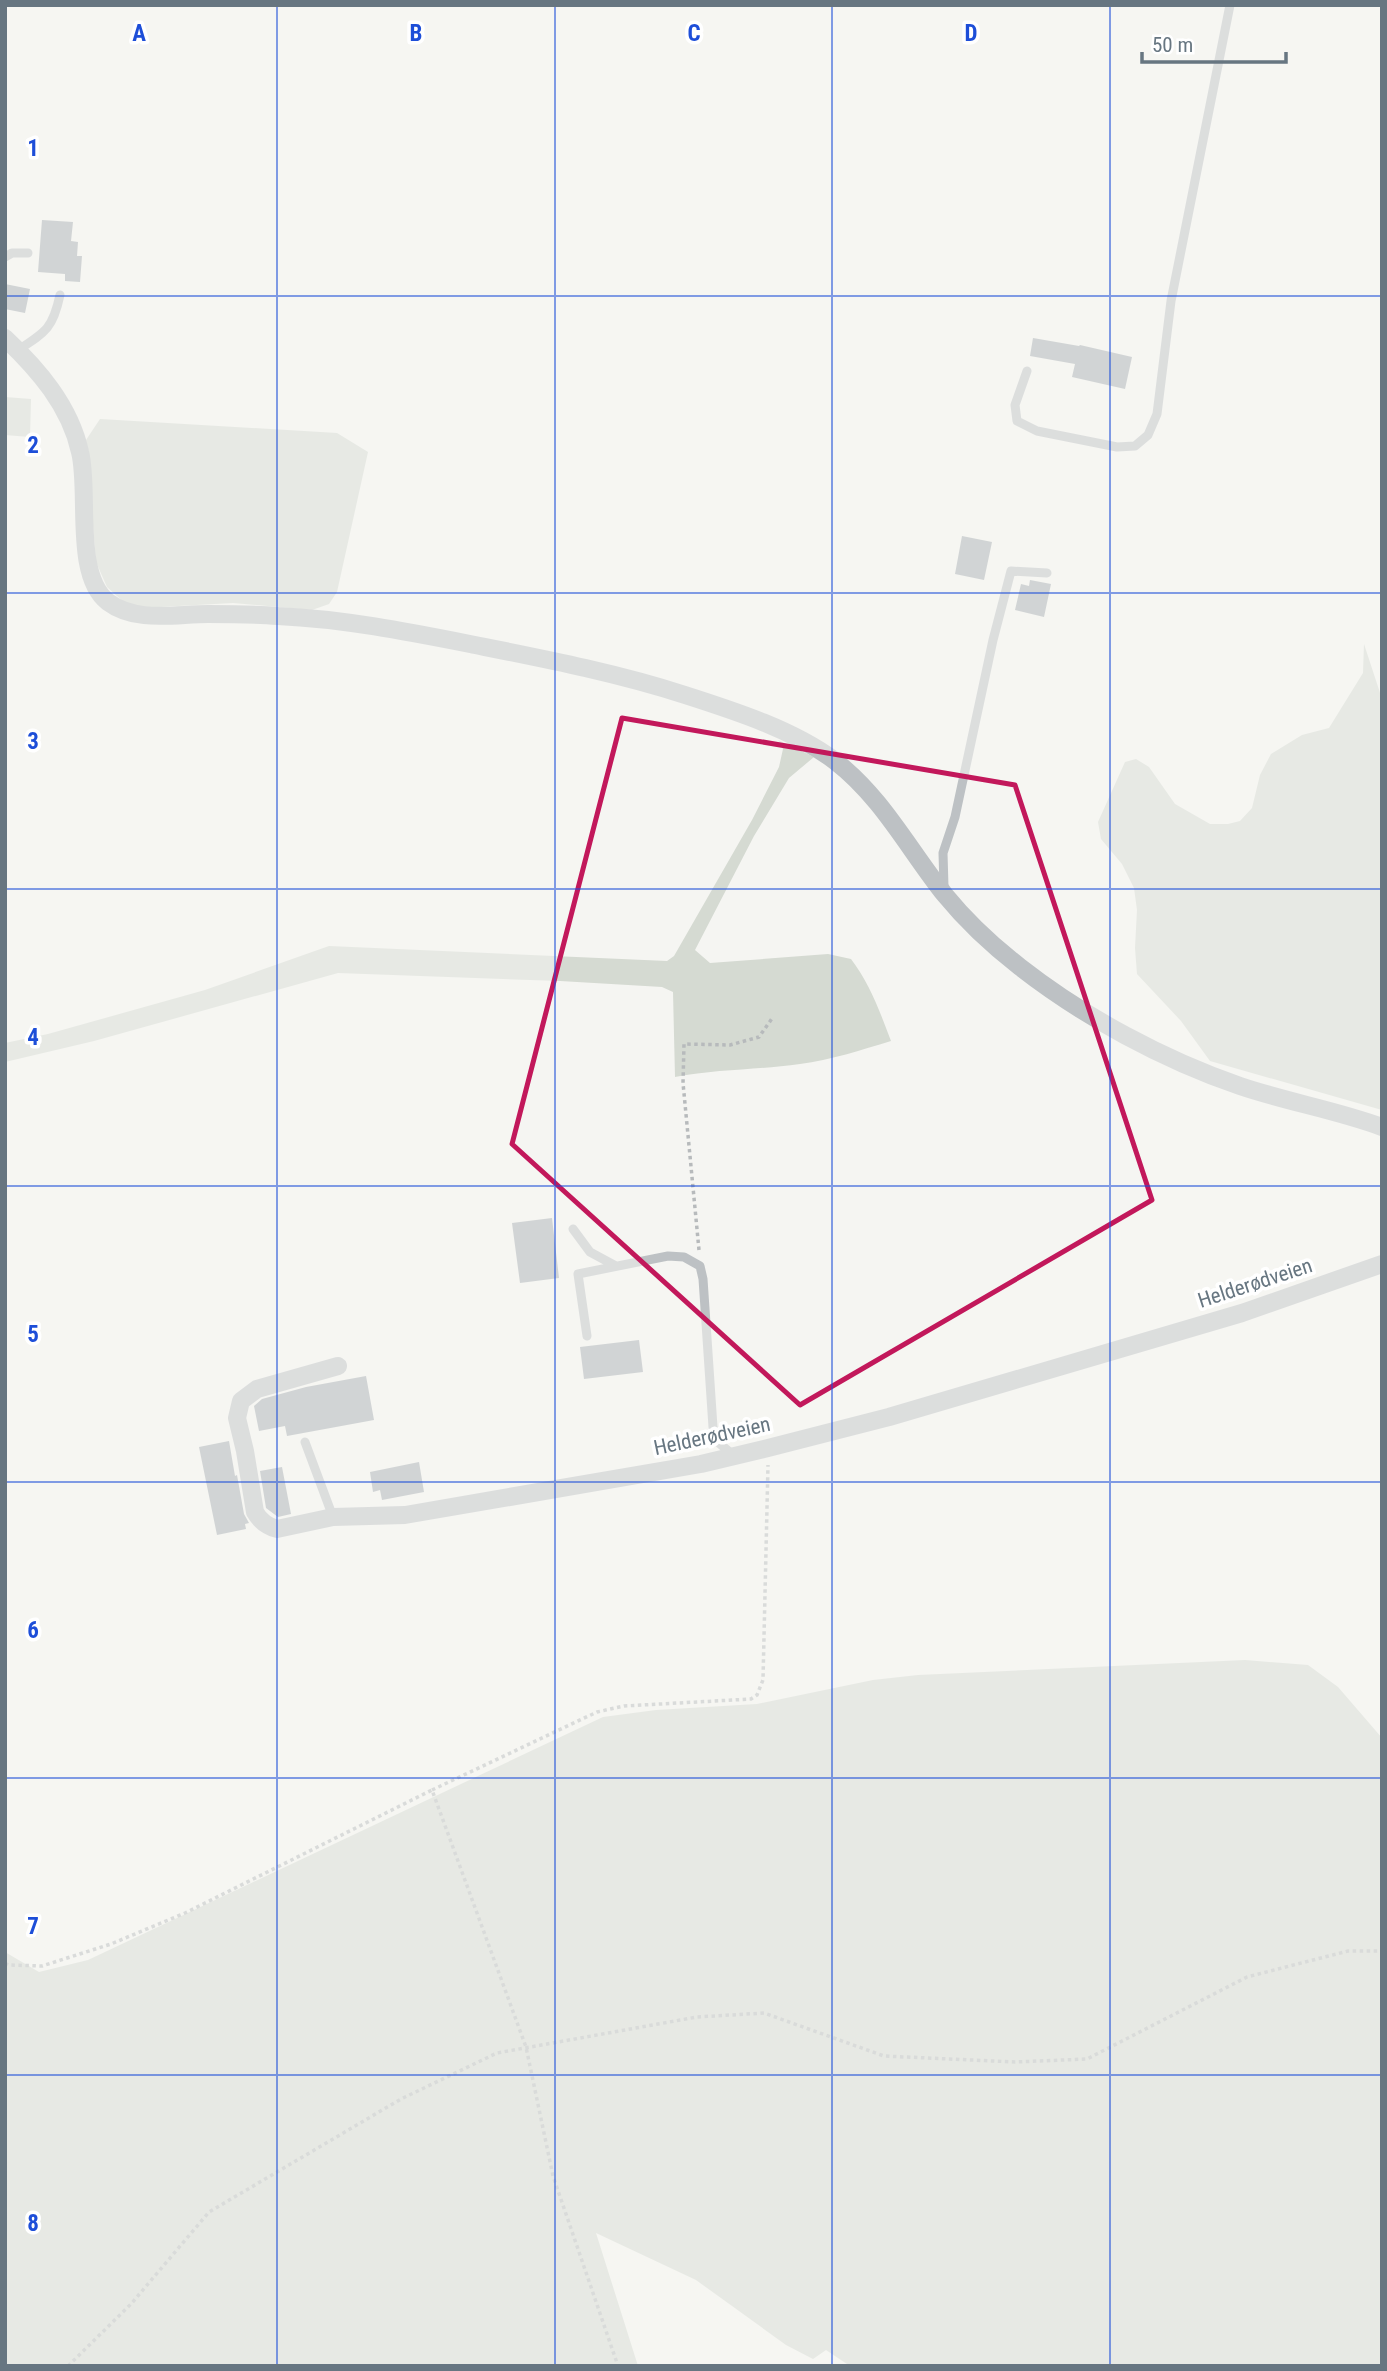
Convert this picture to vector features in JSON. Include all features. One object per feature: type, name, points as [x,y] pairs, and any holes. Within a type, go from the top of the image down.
[{"type":"street","points":[[12,344],[44,379],[66,411],[73,429],[81,454],[86,549],[91,575],[99,594],[111,604],[126,612],[144,616],[242,614],[353,622],[513,653],[684,695],[767,725],[807,742],[838,763],[883,808],[944,893],[983,935],[1021,968],[1060,996],[1174,1060],[1240,1086],[1382,1127]]},
{"type":"street","name":"Helderødveien","points":[[338,1366],[257,1389],[241,1401],[237,1418],[255,1512],[258,1519],[277,1529],[333,1517],[405,1515],[658,1471],[768,1448],[915,1410],[1242,1313],[1382,1264]]},
{"type":"lane","points":[[1027,371],[1015,405],[1017,421],[1037,431],[1117,447],[1135,446],[1148,435],[1157,414],[1171,301],[1230,5]]},
{"type":"lane","points":[[5,257],[12,253],[28,253]]},
{"type":"lane","points":[[12,344],[44,334],[56,315],[60,295]]},
{"type":"lane","points":[[944,893],[943,853],[955,817],[1011,571],[1047,573]]},
{"type":"lane","points":[[573,1229],[590,1252],[614,1265]]},
{"type":"lane","points":[[587,1336],[578,1274],[667,1256],[684,1257],[700,1266],[713,1427],[719,1443],[734,1456]]},
{"type":"lane","points":[[305,1442],[333,1517]]},
{"type":"path","points":[[700,1266],[683,1083],[684,1044],[730,1045],[759,1037],[773,1017]]},
{"type":"path","points":[[5,1963],[42,1966],[111,1944],[185,1913],[432,1790],[597,1712],[624,1706],[751,1699],[757,1695],[763,1679],[768,1448]]},
{"type":"path","points":[[432,1790],[526,2047],[553,2176],[618,2366]]},
{"type":"path","points":[[68,2366],[131,2304],[209,2212],[401,2099],[498,2053],[697,2017],[764,2013],[884,2056],[1015,2062],[1087,2059],[1247,1977],[1348,1951],[1382,1951]]},
{"type":"highlighted area","points":[[622,718],[1015,785],[1152,1200],[800,1405],[512,1144]]},
{"type":"shaded area","points":[[5,397],[31,399],[30,437],[5,435]]},
{"type":"shaded area","points":[[100,419],[337,433],[368,452],[337,592],[329,604],[312,610],[233,603],[141,608],[127,605],[107,587],[96,562],[86,440]]},
{"type":"shaded area","points":[[1364,644],[1382,699],[1382,1110],[1210,1061],[1181,1021],[1137,974],[1137,910],[1134,888],[1122,864],[1101,839],[1098,822],[1125,762],[1136,759],[1149,767],[1175,804],[1210,824],[1240,821],[1252,808],[1260,775],[1271,754],[1302,735],[1329,728],[1363,673]]},
{"type":"shaded area","points":[[778,740],[814,757],[789,778],[754,836],[695,950],[710,963],[828,954],[851,959],[869,988],[891,1041],[812,1062],[675,1077],[673,992],[662,987],[338,973],[94,1041],[5,1062],[5,1043],[48,1034],[205,990],[329,946],[667,961],[674,956],[752,820],[779,767],[783,749]]},
{"type":"shaded area","points":[[1245,1660],[1308,1665],[1338,1687],[1382,1738],[1382,2366],[850,2366],[826,2350],[813,2359],[786,2345],[696,2280],[596,2233],[638,2366],[5,2366],[5,1952],[39,1972],[88,1960],[603,1717],[656,1710],[757,1704],[873,1680],[918,1675]]},
{"type":"building","points":[[42,220],[73,222],[71,241],[78,242],[77,256],[82,256],[80,282],[65,281],[65,274],[38,272]]},
{"type":"building","points":[[5,284],[30,289],[25,313],[5,309]]},
{"type":"building","points":[[1033,338],[1132,357],[1125,389],[1072,377],[1075,364],[1030,356]]},
{"type":"building","points":[[962,536],[992,542],[984,580],[955,574]]},
{"type":"building","points":[[1030,580],[1051,584],[1044,617],[1015,610],[1021,584],[1029,586]]},
{"type":"building","points":[[552,1218],[559,1278],[520,1283],[512,1223]]},
{"type":"building","points":[[639,1340],[643,1372],[584,1379],[580,1347]]},
{"type":"building","points":[[366,1376],[374,1420],[287,1436],[285,1426],[259,1431],[254,1406],[262,1399],[306,1387]]},
{"type":"building","points":[[229,1441],[244,1514],[249,1523],[245,1524],[246,1529],[217,1535],[199,1447]]},
{"type":"building","points":[[419,1462],[424,1492],[382,1500],[380,1490],[373,1492],[370,1472]]},
{"type":"building","points":[[282,1467],[291,1514],[278,1517],[266,1508],[260,1471]]}]
